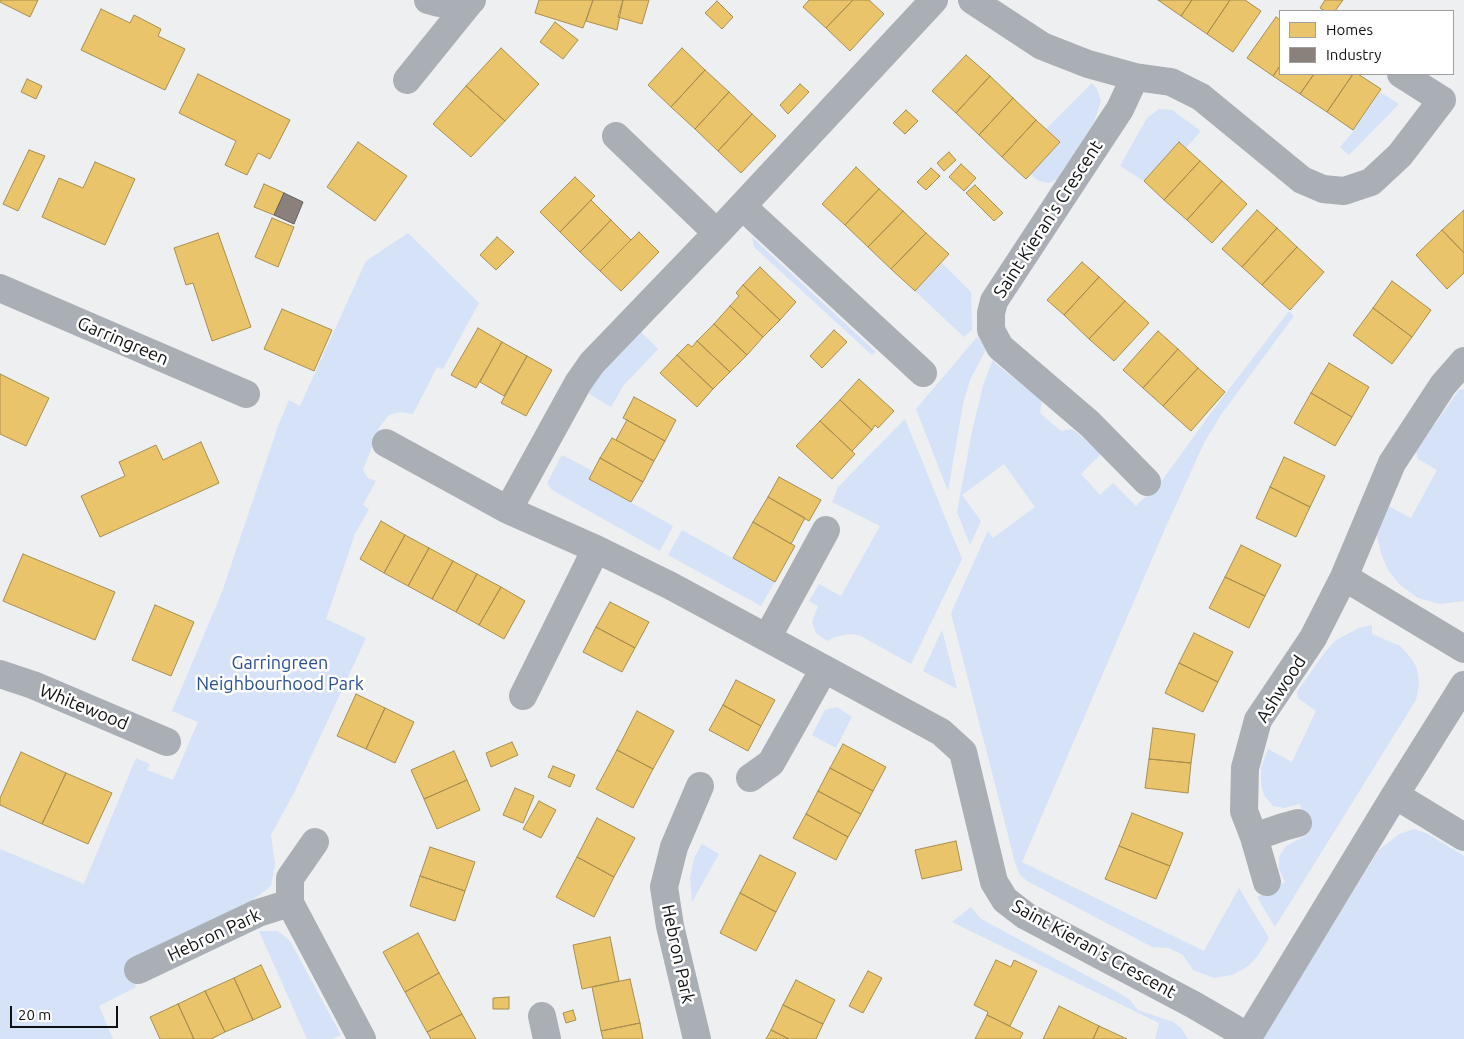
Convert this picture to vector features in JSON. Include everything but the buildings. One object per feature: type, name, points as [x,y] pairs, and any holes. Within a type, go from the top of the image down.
[{"type":"street","points":[[428,0],[439,3],[471,1]]},
{"type":"street","points":[[508,510],[578,383],[592,363],[717,233],[934,0]]},
{"type":"street","points":[[972,0],[1042,46],[1088,64],[1135,77],[1171,82],[1201,97],[1302,180],[1323,189],[1344,191],[1371,182],[1400,155],[1442,100],[1403,75]]},
{"type":"street","points":[[407,80],[471,1]]},
{"type":"street","name":"Saint Kieran's Crescent","points":[[1135,77],[1120,109],[994,301],[991,313],[991,330],[1000,347],[1090,424],[1147,482]]},
{"type":"street","points":[[616,136],[717,233]]},
{"type":"street","points":[[742,206],[923,373]]},
{"type":"street","name":"Garringreen","points":[[0,288],[246,394]]},
{"type":"street","name":"Ashwood","points":[[1267,882],[1254,837],[1244,811],[1245,768],[1258,720],[1314,638],[1344,576],[1392,462],[1443,385],[1464,361]]},
{"type":"street","name":"Saint Kieran's Crescent","points":[[386,443],[508,510],[596,549],[671,586],[941,732],[962,752],[994,882],[1005,900],[1026,916],[1194,1005],[1248,1038]]},
{"type":"street","points":[[767,638],[826,530]]},
{"type":"street","points":[[522,696],[596,549]]},
{"type":"street","points":[[1344,576],[1464,649]]},
{"type":"street","points":[[750,778],[771,763],[824,669]]},
{"type":"street","name":"Whitewood","points":[[0,674],[34,686],[167,742]]},
{"type":"street","points":[[1248,1038],[1395,795],[1464,686]]},
{"type":"street","name":"Hebron Park","points":[[697,1039],[670,926],[664,887],[674,847],[700,786]]},
{"type":"street","points":[[1395,795],[1464,837]]},
{"type":"street","points":[[1254,837],[1283,826],[1298,823]]},
{"type":"street","points":[[315,842],[290,878],[290,903],[356,1037]]},
{"type":"street","name":"Hebron Park","points":[[138,970],[258,913],[290,903]]},
{"type":"green space","points":[[1092,83],[1097,89],[1101,101],[1094,122],[1058,179],[1049,183],[1039,181],[1030,174],[1060,143],[1046,129]]},
{"type":"green space","points":[[1380,92],[1399,104],[1349,155],[1340,147]]},
{"type":"green space","points":[[1159,109],[1172,110],[1201,131],[1186,148],[1179,142],[1144,181],[1120,166],[1147,118]]},
{"type":"green space","name":"Garringreen Neighbourhood Park","points":[[408,233],[479,303],[443,369],[437,367],[413,414],[400,412],[389,415],[380,426],[363,470],[368,478],[376,481],[363,505],[369,509],[355,534],[326,619],[366,638],[295,791],[271,835],[275,864],[271,886],[251,901],[127,961],[136,987],[99,1006],[113,1039],[0,1039],[0,849],[84,884],[136,758],[150,764],[147,770],[173,780],[198,722],[172,711],[222,592],[278,426],[289,400],[300,406],[366,261]]},
{"type":"green space","points":[[752,237],[876,352],[872,355],[754,247]]},
{"type":"green space","points":[[942,263],[971,292],[972,330],[964,337],[915,291]]},
{"type":"green space","points":[[1289,311],[1294,316],[1220,416],[1204,443],[1164,531],[1022,862],[1204,951],[1239,888],[1269,938],[1257,957],[1247,967],[1232,975],[1214,978],[1193,970],[1183,955],[1169,948],[1152,947],[1027,881],[1020,875],[1016,866],[951,613],[988,531],[993,538],[1035,507],[1004,464],[962,495],[981,521],[970,545],[957,512],[972,431],[984,382],[993,360],[1042,400],[1040,413],[1061,431],[1072,429],[1102,453],[1081,474],[1100,495],[1113,483],[1136,506],[1161,482],[1213,410]]},
{"type":"green space","points":[[640,331],[658,349],[623,386],[611,407],[588,393],[600,374]]},
{"type":"green space","points":[[977,337],[986,349],[970,380],[963,404],[948,491],[916,409]]},
{"type":"green space","points":[[1464,389],[1464,601],[1440,604],[1418,598],[1399,584],[1388,570],[1381,553],[1377,535],[1379,520],[1386,505],[1411,518],[1437,470],[1418,459],[1416,451],[1459,390]]},
{"type":"green space","points":[[905,419],[962,559],[911,664],[859,635],[848,634],[827,641],[816,633],[812,622],[818,606],[809,601],[819,584],[841,596],[880,526],[832,502],[838,487]]},
{"type":"green space","points":[[562,455],[593,471],[589,479],[673,526],[660,551],[552,490],[547,483]]},
{"type":"green space","points":[[682,530],[775,582],[761,606],[668,555]]},
{"type":"green space","points":[[1372,625],[1372,634],[1400,646],[1417,668],[1419,684],[1416,700],[1275,927],[1257,897],[1285,882],[1279,869],[1279,857],[1286,846],[1309,834],[1300,804],[1284,808],[1273,806],[1264,795],[1261,783],[1261,768],[1268,749],[1292,762],[1316,711],[1298,698],[1297,692],[1325,652],[1336,640],[1359,628]]},
{"type":"green space","points":[[942,630],[957,689],[923,671]]},
{"type":"green space","points":[[837,707],[852,717],[836,748],[812,735],[825,710]]},
{"type":"green space","points":[[1414,829],[1426,833],[1464,856],[1464,1039],[1262,1039],[1379,850],[1399,834]]},
{"type":"green space","points":[[702,844],[719,854],[692,902],[690,878],[694,858]]},
{"type":"green space","points":[[971,907],[981,919],[1123,995],[1138,1010],[1173,1022],[1181,1028],[1188,1039],[1155,1039],[1159,1023],[952,922]]},
{"type":"green space","points":[[259,931],[278,931],[290,941],[341,1035],[332,1039],[307,1039]]}]
